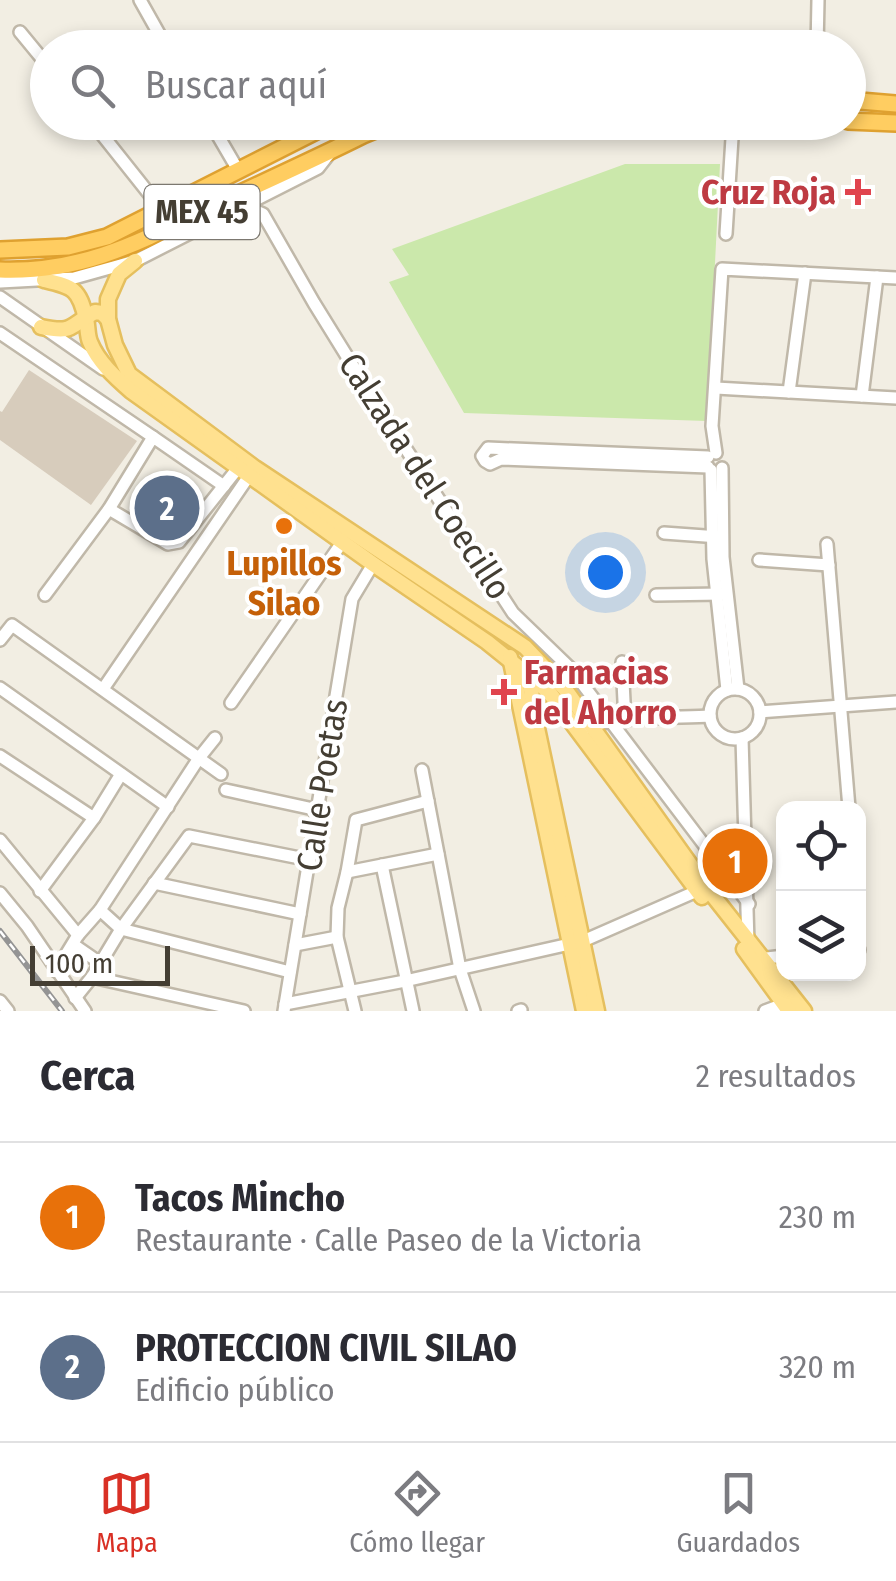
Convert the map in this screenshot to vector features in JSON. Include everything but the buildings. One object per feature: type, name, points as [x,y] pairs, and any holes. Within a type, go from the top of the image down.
[{"type":"highway","points":[[866,102],[896,104]]},
{"type":"highway","points":[[866,122],[896,123]]},
{"type":"highway","name":"MEX 45","points":[[0,250],[68,247],[107,236],[298,140]]},
{"type":"highway","name":"MEX 45","points":[[0,270],[62,267],[119,251],[354,140]]},
{"type":"main road","points":[[135,261],[119,274],[108,299],[108,319],[122,376],[373,564],[510,659],[585,728],[793,1006]]},
{"type":"main road","points":[[44,280],[70,286],[78,293],[89,340],[132,391],[248,471],[523,647],[553,675],[698,892],[753,953]]},
{"type":"main road","points":[[41,327],[70,330],[95,312],[108,319]]},
{"type":"main road","points":[[510,659],[523,647]]},
{"type":"main road","points":[[523,647],[577,942],[584,1011]]},
{"type":"main road","points":[[510,659],[597,1011]]},
{"type":"main road","points":[[534,714],[555,700]]},
{"type":"street","points":[[140,0],[157,30]]},
{"type":"street","points":[[817,30],[818,0]]},
{"type":"street","points":[[20,32],[30,44]]},
{"type":"street","points":[[106,140],[162,210]]},
{"type":"street","points":[[220,140],[238,170]]},
{"type":"street","points":[[726,234],[733,140]]},
{"type":"street","name":"MEX 45","points":[[0,282],[98,273],[135,261],[318,168],[332,150]]},
{"type":"street","points":[[245,206],[263,214],[268,194]]},
{"type":"street","name":"Calzada del Coecillo","points":[[263,214],[314,303],[513,613],[571,669],[749,904]]},
{"type":"street","points":[[733,690],[722,594],[712,560],[717,536],[712,426],[722,269],[896,278]]},
{"type":"street","points":[[789,392],[805,273]]},
{"type":"street","points":[[862,396],[877,277]]},
{"type":"street","points":[[0,297],[122,376]]},
{"type":"street","points":[[0,332],[224,486]]},
{"type":"street","points":[[716,388],[896,398]]},
{"type":"street","points":[[45,595],[109,508],[153,437]]},
{"type":"street","points":[[609,458],[502,459],[490,464],[482,456],[488,448],[713,463]]},
{"type":"street","points":[[109,508],[168,544],[179,542],[224,486],[248,471]]},
{"type":"street","points":[[103,689],[248,471]]},
{"type":"street","points":[[664,534],[717,536]]},
{"type":"street","points":[[231,703],[343,541]]},
{"type":"street","points":[[827,544],[849,801]]},
{"type":"street","points":[[758,560],[829,564]]},
{"type":"street","name":"Calle Poetas","points":[[284,1007],[352,599],[373,564]]},
{"type":"street","points":[[656,595],[722,594]]},
{"type":"street","points":[[0,640],[12,624],[220,774]]},
{"type":"street","points":[[523,647],[533,631]]},
{"type":"street","points":[[622,662],[625,720]]},
{"type":"street","points":[[0,688],[168,807]]},
{"type":"street","points":[[733,690],[753,696],[760,712],[753,731],[742,738],[725,737],[710,716],[714,700],[733,690]]},
{"type":"street","points":[[760,712],[896,702]]},
{"type":"street","points":[[585,728],[609,721],[710,716]]},
{"type":"street","points":[[56,971],[214,738]]},
{"type":"street","points":[[742,738],[753,953],[776,955]]},
{"type":"street","points":[[0,756],[94,818]]},
{"type":"street","points":[[422,770],[460,968],[474,1011]]},
{"type":"street","points":[[40,891],[122,774]]},
{"type":"street","points":[[226,790],[318,810]]},
{"type":"street","points":[[355,1011],[337,937],[338,908],[356,820],[428,802]]},
{"type":"street","points":[[75,998],[189,836],[310,860]]},
{"type":"street","points":[[0,840],[76,940],[100,963]]},
{"type":"street","points":[[347,872],[438,854]]},
{"type":"street","points":[[382,865],[413,1011]]},
{"type":"street","points":[[154,883],[300,914]]},
{"type":"street","points":[[284,1007],[577,942],[698,892]]},
{"type":"street","points":[[0,893],[85,1011]]},
{"type":"street","points":[[100,910],[122,928],[290,972]]},
{"type":"street","points":[[294,945],[337,937]]},
{"type":"street","points":[[92,977],[244,1011]]},
{"type":"street","points":[[0,1001],[8,1011]]},
{"type":"street","points":[[765,1011],[793,1006]]},
{"type":"green space","points":[[625,164],[720,164],[707,421],[464,413],[389,282],[409,275],[392,249]]},
{"type":"railway","points":[[0,931],[62,1011]]},
{"type":"place","name":"Cruz Roja","points":[[858,192]]},
{"type":"place","name":"PROTECCION CIVIL SILAO","points":[[167,508]]},
{"type":"place","name":"Lupillos Silao","points":[[284,526]]},
{"type":"place","name":"Farmacias del Ahorro","points":[[504,692]]},
{"type":"place","name":"Tacos Mincho","points":[[735,861]]}]
